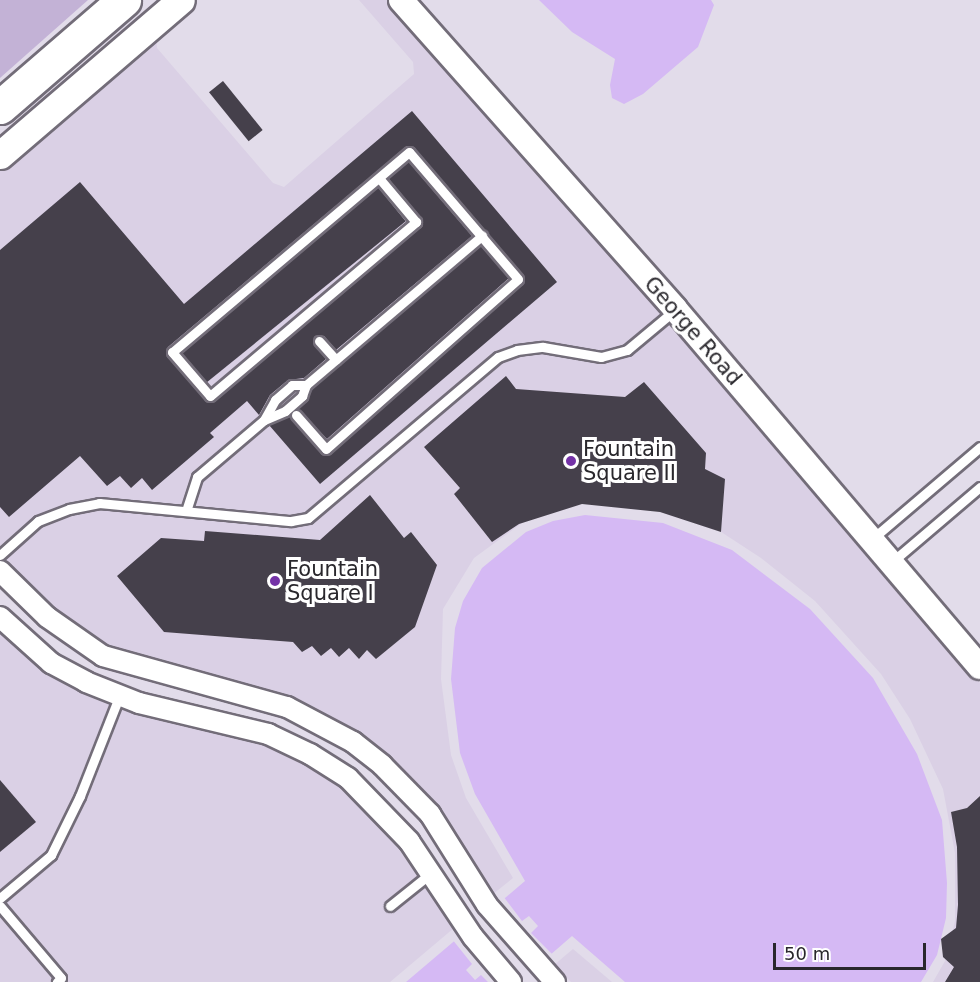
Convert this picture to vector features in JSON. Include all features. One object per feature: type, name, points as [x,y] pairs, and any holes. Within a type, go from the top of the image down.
[{"type":"highway","points":[[0,107],[124,0]]},
{"type":"main road","points":[[0,155],[181,0]]},
{"type":"street","name":"George Road","points":[[401,0],[675,309],[980,667]]},
{"type":"street","points":[[0,571],[47,617],[103,656],[287,707],[353,742],[382,765],[430,814],[477,891],[555,982]]},
{"type":"street","points":[[0,617],[51,663],[119,697],[245,726],[310,754],[369,796],[409,841],[452,907],[511,982]]},
{"type":"lane","points":[[296,415],[326,449],[518,279],[409,152],[172,352],[210,396],[416,222],[379,178]]},
{"type":"lane","points":[[264,420],[285,411],[302,396],[306,385],[482,237]]},
{"type":"lane","points":[[0,555],[38,521],[69,508],[99,503],[291,521],[308,518],[498,357],[517,350],[543,347],[601,357],[627,350],[675,309]]},
{"type":"lane","points":[[319,341],[336,360]]},
{"type":"lane","points":[[186,511],[196,477],[264,420],[292,385],[306,385]]},
{"type":"lane","points":[[872,539],[980,447]]},
{"type":"lane","points":[[892,562],[980,487]]},
{"type":"lane","points":[[0,898],[51,855],[80,796],[119,697]]},
{"type":"lane","points":[[390,906],[431,873]]},
{"type":"lane","points":[[0,906],[61,978],[57,982]]},
{"type":"shaded area","points":[[0,0],[88,0],[0,78]]},
{"type":"shaded area","points":[[359,0],[387,0],[644,290],[980,683],[980,982],[933,982],[945,961],[955,921],[955,853],[943,789],[910,719],[881,674],[815,601],[761,558],[686,509],[607,497],[548,512],[522,523],[474,558],[443,609],[441,679],[451,755],[466,798],[513,878],[493,894],[420,787],[358,732],[290,696],[107,645],[54,609],[0,556],[0,171],[156,37],[157,48],[273,183],[284,187],[414,74],[413,62]]},
{"type":"shaded area","points":[[539,0],[711,0],[714,5],[698,47],[643,94],[624,104],[612,98],[610,85],[615,59],[572,32]]},
{"type":"shaded area","points":[[585,515],[663,523],[732,550],[810,609],[873,678],[917,754],[942,820],[947,883],[946,918],[937,955],[921,982],[625,982],[572,936],[519,982],[406,982],[525,881],[475,794],[460,753],[451,679],[455,628],[463,601],[482,568],[526,532],[553,521]]},
{"type":"shaded area","points":[[0,631],[45,671],[117,708],[265,744],[325,775],[379,821],[454,928],[390,982],[0,982]]},
{"type":"shaded area","points":[[573,949],[612,982],[571,982],[554,965]]},
{"type":"pier","points":[[503,896],[522,921],[529,916],[538,926],[531,933],[554,956],[523,982],[488,982],[481,975],[475,980],[466,970],[472,964],[452,939]]},
{"type":"building","points":[[223,81],[263,130],[249,141],[209,92]]},
{"type":"building","points":[[412,111],[557,282],[320,484],[269,425],[289,416],[321,453],[330,454],[525,281],[414,148],[407,146],[168,347],[167,356],[205,400],[214,401],[421,227],[421,218],[388,178],[408,161],[472,236],[336,350],[324,336],[315,336],[313,343],[326,359],[304,378],[288,380],[270,395],[259,415],[247,401],[210,433],[214,437],[152,490],[142,478],[131,488],[120,476],[107,486],[80,456],[9,517],[0,507],[0,250],[80,182],[184,304]]},
{"type":"building","points":[[378,187],[406,221],[206,383],[178,349]]},
{"type":"building","points":[[481,246],[509,278],[327,439],[298,409],[312,389]]},
{"type":"building","name":"Fountain Square II","points":[[506,376],[516,389],[625,397],[644,382],[706,453],[705,469],[725,479],[721,532],[660,512],[582,504],[519,524],[492,542],[454,494],[460,488],[424,447]]},
{"type":"building","name":"Fountain Square I","points":[[370,495],[404,538],[411,532],[437,565],[415,627],[376,659],[367,650],[359,659],[349,648],[339,657],[331,648],[321,656],[312,646],[302,652],[293,642],[164,632],[117,576],[161,538],[204,541],[205,531],[320,540]]},
{"type":"building","points":[[0,780],[36,822],[0,852]]},
{"type":"building","points":[[980,796],[980,982],[945,982],[954,967],[943,957],[941,939],[956,928],[958,905],[957,847],[951,812],[967,808]]},
{"type":"place","name":"Fountain Square II","points":[[571,461]]},
{"type":"place","name":"Fountain Square I","points":[[275,581]]}]
